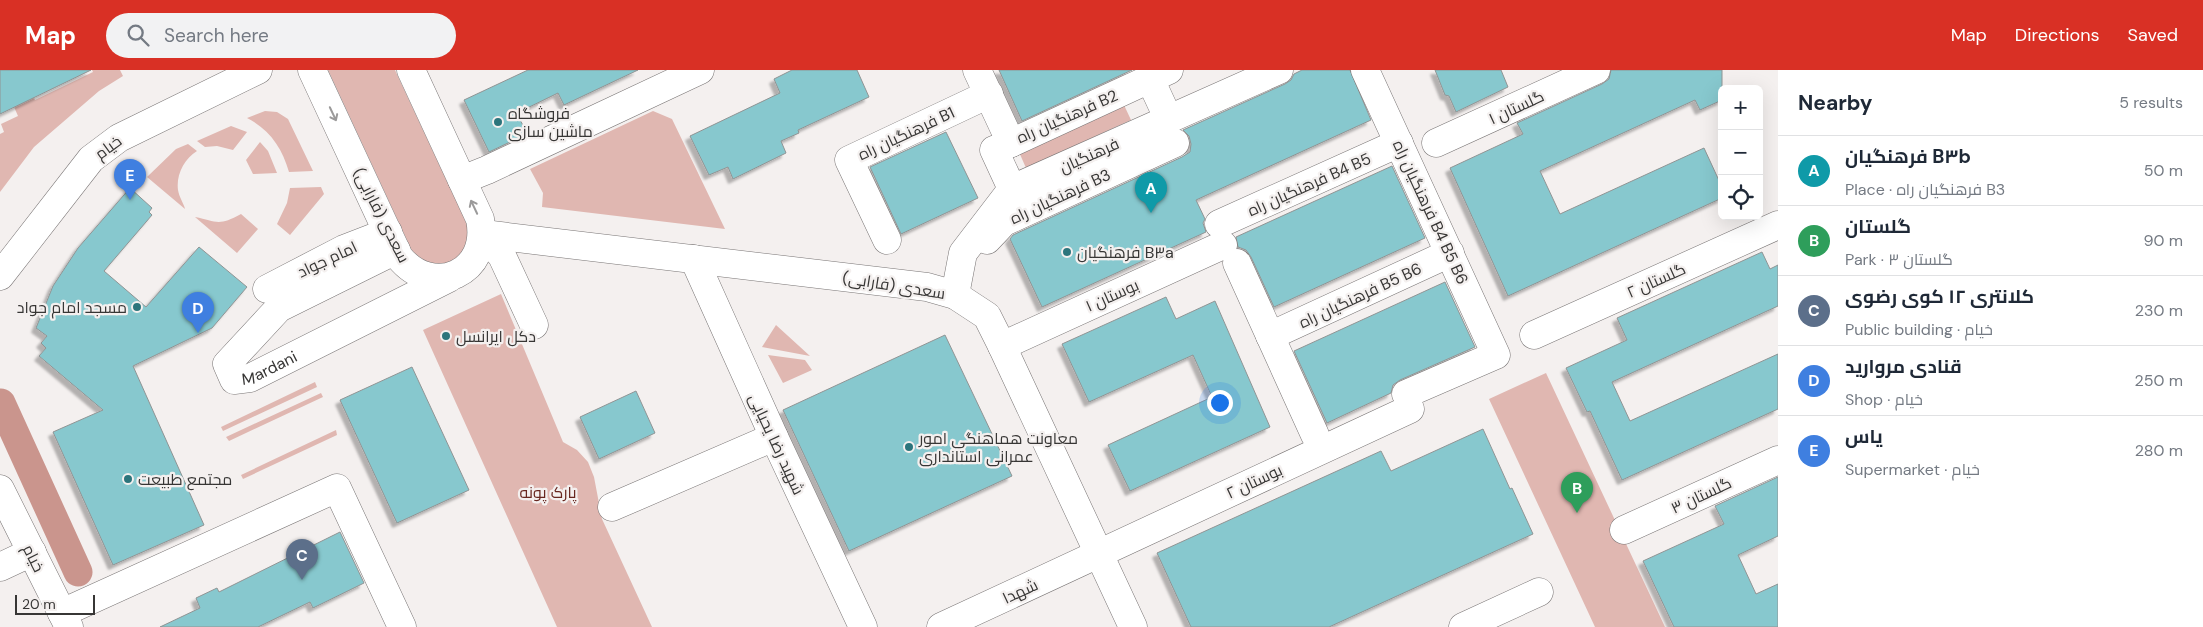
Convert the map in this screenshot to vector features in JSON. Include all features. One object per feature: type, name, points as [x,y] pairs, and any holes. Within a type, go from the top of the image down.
[{"type":"street","name":"خیام","points":[[0,276],[91,160],[104,147],[258,70]]},
{"type":"street","name":"سعدی (فارابی)","points":[[312,70],[392,241],[408,268],[421,276],[450,277]]},
{"type":"street","points":[[411,70],[480,219],[483,234],[481,248],[474,261],[463,271],[450,277]]},
{"type":"street","points":[[462,180],[700,70]]},
{"type":"street","name":"فرهنگیان راه B2","points":[[978,70],[1011,142],[1159,74]]},
{"type":"street","name":"فرهنگیان","points":[[958,282],[963,253],[1012,189],[1172,131],[1279,70]]},
{"type":"street","name":"فرهنگیان راه B4 B5 B6","points":[[1365,70],[1496,355]]},
{"type":"street","name":"گلستان ۱","points":[[1436,143],[1552,79],[1596,70]]},
{"type":"street","points":[[1159,74],[1172,131]]},
{"type":"street","name":"فرهنگیان راه B1","points":[[887,240],[849,160],[989,94]]},
{"type":"street","name":"فرهنگیان راه B3","points":[[958,282],[1004,222],[1172,131]]},
{"type":"street","points":[[1011,142],[994,150],[1012,189]]},
{"type":"street","name":"فرهنگیان راه B4 B5","points":[[1226,244],[1399,143]]},
{"type":"street","name":"گلستان ۲","points":[[1534,335],[1778,225]]},
{"type":"street","name":"سعدی (فارابی)","points":[[483,234],[927,287],[958,282],[986,316],[1002,346],[1133,627]]},
{"type":"street","points":[[483,234],[502,256],[534,325]]},
{"type":"street","name":"Mardani","points":[[392,241],[280,308],[227,364],[234,380],[250,378],[450,277]]},
{"type":"street","name":"امام جواد","points":[[267,289],[308,266],[392,241]]},
{"type":"street","points":[[1226,244],[1315,435]]},
{"type":"street","name":"بوستان ۱","points":[[1002,346],[1226,244]]},
{"type":"street","name":"فرهنگیان راه B5 B6","points":[[1270,336],[1450,253]]},
{"type":"street","name":"شهید رضا یحیایی","points":[[694,260],[863,627]]},
{"type":"street","name":"بوستان ۲","points":[[1098,554],[1408,402],[1496,355]]},
{"type":"street","points":[[612,507],[774,437]]},
{"type":"street","name":"گلستان ۳","points":[[1624,530],[1778,460]]},
{"type":"street","points":[[65,620],[337,488],[402,627]]},
{"type":"street","name":"خیام","points":[[0,489],[65,620]]},
{"type":"street","points":[[0,568],[32,552]]},
{"type":"street","name":"شهدا","points":[[941,627],[1098,554]]},
{"type":"street","points":[[1463,627],[1539,592]]},
{"type":"green space","points":[[92,70],[120,70],[123,76],[99,91],[34,147],[0,192],[0,134],[4,132],[1,124],[18,116],[11,100],[31,92],[35,100],[93,72]]},
{"type":"green space","points":[[328,70],[395,70],[467,224],[468,237],[465,248],[451,262],[431,263],[421,258],[411,249]]},
{"type":"green space","points":[[1124,105],[1131,120],[1026,168],[1019,152]]},
{"type":"green space","points":[[265,111],[277,112],[288,119],[313,171],[289,172],[283,155],[274,140],[262,128],[247,118]]},
{"type":"green space","points":[[653,111],[672,119],[725,229],[542,207],[543,193],[530,169]]},
{"type":"green space","points":[[231,126],[247,132],[233,150],[217,146],[205,147],[197,141]]},
{"type":"green space","points":[[260,142],[268,151],[277,173],[253,174],[246,160]]},
{"type":"green space","points":[[188,144],[197,151],[188,158],[178,179],[179,193],[185,209],[147,177],[176,149]]},
{"type":"green space","points":[[321,187],[324,194],[290,235],[277,224],[287,203],[290,188]]},
{"type":"green space","points":[[241,214],[258,229],[237,253],[195,217],[222,222]]},
{"type":"green space","name":"پارک پونه","points":[[501,294],[563,442],[577,450],[588,462],[594,477],[602,519],[652,627],[557,627],[423,330]]},
{"type":"green space","points":[[776,325],[810,356],[762,347]]},
{"type":"green space","points":[[768,355],[805,360],[812,370],[783,383]]},
{"type":"green space","points":[[1546,373],[1665,627],[1595,627],[1489,399]]},
{"type":"green space","points":[[315,382],[317,387],[223,431],[221,427]]},
{"type":"green space","points":[[321,393],[323,397],[229,441],[226,437]]},
{"type":"green space","points":[[336,430],[337,435],[243,479],[241,475]]},
{"type":"building","points":[[0,70],[91,70],[0,114]]},
{"type":"building","points":[[528,70],[638,70],[564,105],[558,93],[517,113],[527,134],[489,152],[464,100]]},
{"type":"building","points":[[792,70],[857,70],[869,97],[798,130],[799,133],[781,141],[786,153],[733,179],[728,167],[709,175],[690,136],[780,93],[774,79]]},
{"type":"building","points":[[999,70],[1132,70],[1022,121]]},
{"type":"building","points":[[1302,70],[1350,70],[1371,120],[1196,200],[1205,219],[1203,223],[1206,232],[1042,307],[1010,239],[1013,235],[1182,157],[1190,152],[1191,144],[1189,136],[1183,130],[1285,84],[1291,80],[1294,74]]},
{"type":"building","points":[[1435,70],[1501,70],[1508,87],[1456,112],[1449,96],[1445,95]]},
{"type":"building","points":[[1611,70],[1722,70],[1722,85],[1718,85],[1718,102],[1700,110],[1695,100],[1540,171],[1560,214],[1704,148],[1718,178],[1718,200],[1508,296],[1450,168],[1523,134],[1517,123],[1609,79]]},
{"type":"building","points":[[946,132],[978,198],[901,234],[870,167]]},
{"type":"building","points":[[1392,166],[1425,238],[1274,307],[1251,257],[1246,250],[1238,247],[1236,237]]},
{"type":"building","points":[[130,188],[152,208],[149,212],[152,215],[104,271],[146,307],[199,247],[247,287],[212,328],[133,366],[204,525],[113,565],[53,432],[103,410],[39,356],[46,348],[41,343],[47,336],[36,328],[53,286],[78,248]]},
{"type":"building","points":[[1762,252],[1770,269],[1778,265],[1778,306],[1612,382],[1630,421],[1778,354],[1778,409],[1622,480],[1590,411],[1587,412],[1566,368],[1627,340],[1617,318]]},
{"type":"building","points":[[1445,282],[1475,347],[1400,380],[1393,385],[1391,393],[1327,423],[1294,351]]},
{"type":"building","points":[[1166,297],[1176,319],[1215,301],[1270,427],[1130,491],[1108,445],[1212,397],[1193,355],[1089,402],[1062,344]]},
{"type":"building","points":[[945,335],[1012,476],[849,551],[783,410]]},
{"type":"building","points":[[412,367],[469,490],[397,523],[340,400]]},
{"type":"building","points":[[636,391],[655,433],[599,459],[580,417]]},
{"type":"building","points":[[1483,429],[1533,534],[1329,627],[1191,627],[1157,553],[1381,451],[1391,471]]},
{"type":"building","points":[[1778,477],[1778,536],[1738,555],[1756,594],[1778,584],[1778,627],[1674,627],[1643,561],[1724,524],[1715,506]]},
{"type":"building","points":[[340,532],[364,583],[313,608],[310,602],[258,627],[160,627],[200,608],[196,598],[217,588],[219,592]]},
{"type":"waterway","points":[[1,403],[78,572]]},
{"type":"place","name":"فروشگاه ماشین سازی","points":[[498,122]]},
{"type":"place","name":"یاس","points":[[130,200]]},
{"type":"place","name":"فرهنگیان B۳b","points":[[1151,213]]},
{"type":"place","name":"فرهنگیان B۳a","points":[[1067,252]]},
{"type":"place","name":"مسجد امام جواد","points":[[137,307]]},
{"type":"place","name":"قنادی مروارید","points":[[198,333]]},
{"type":"place","name":"دکل ایرانسل","points":[[446,336]]},
{"type":"place","name":"معاونت هماهنگی امور عمرانی استانداری","points":[[909,447]]},
{"type":"place","name":"مجتمع طبیعت","points":[[128,479]]},
{"type":"place","name":"گلستان","points":[[1577,513]]},
{"type":"place","name":"کلانتری ۱۲ کوی رضوی","points":[[302,580]]}]
